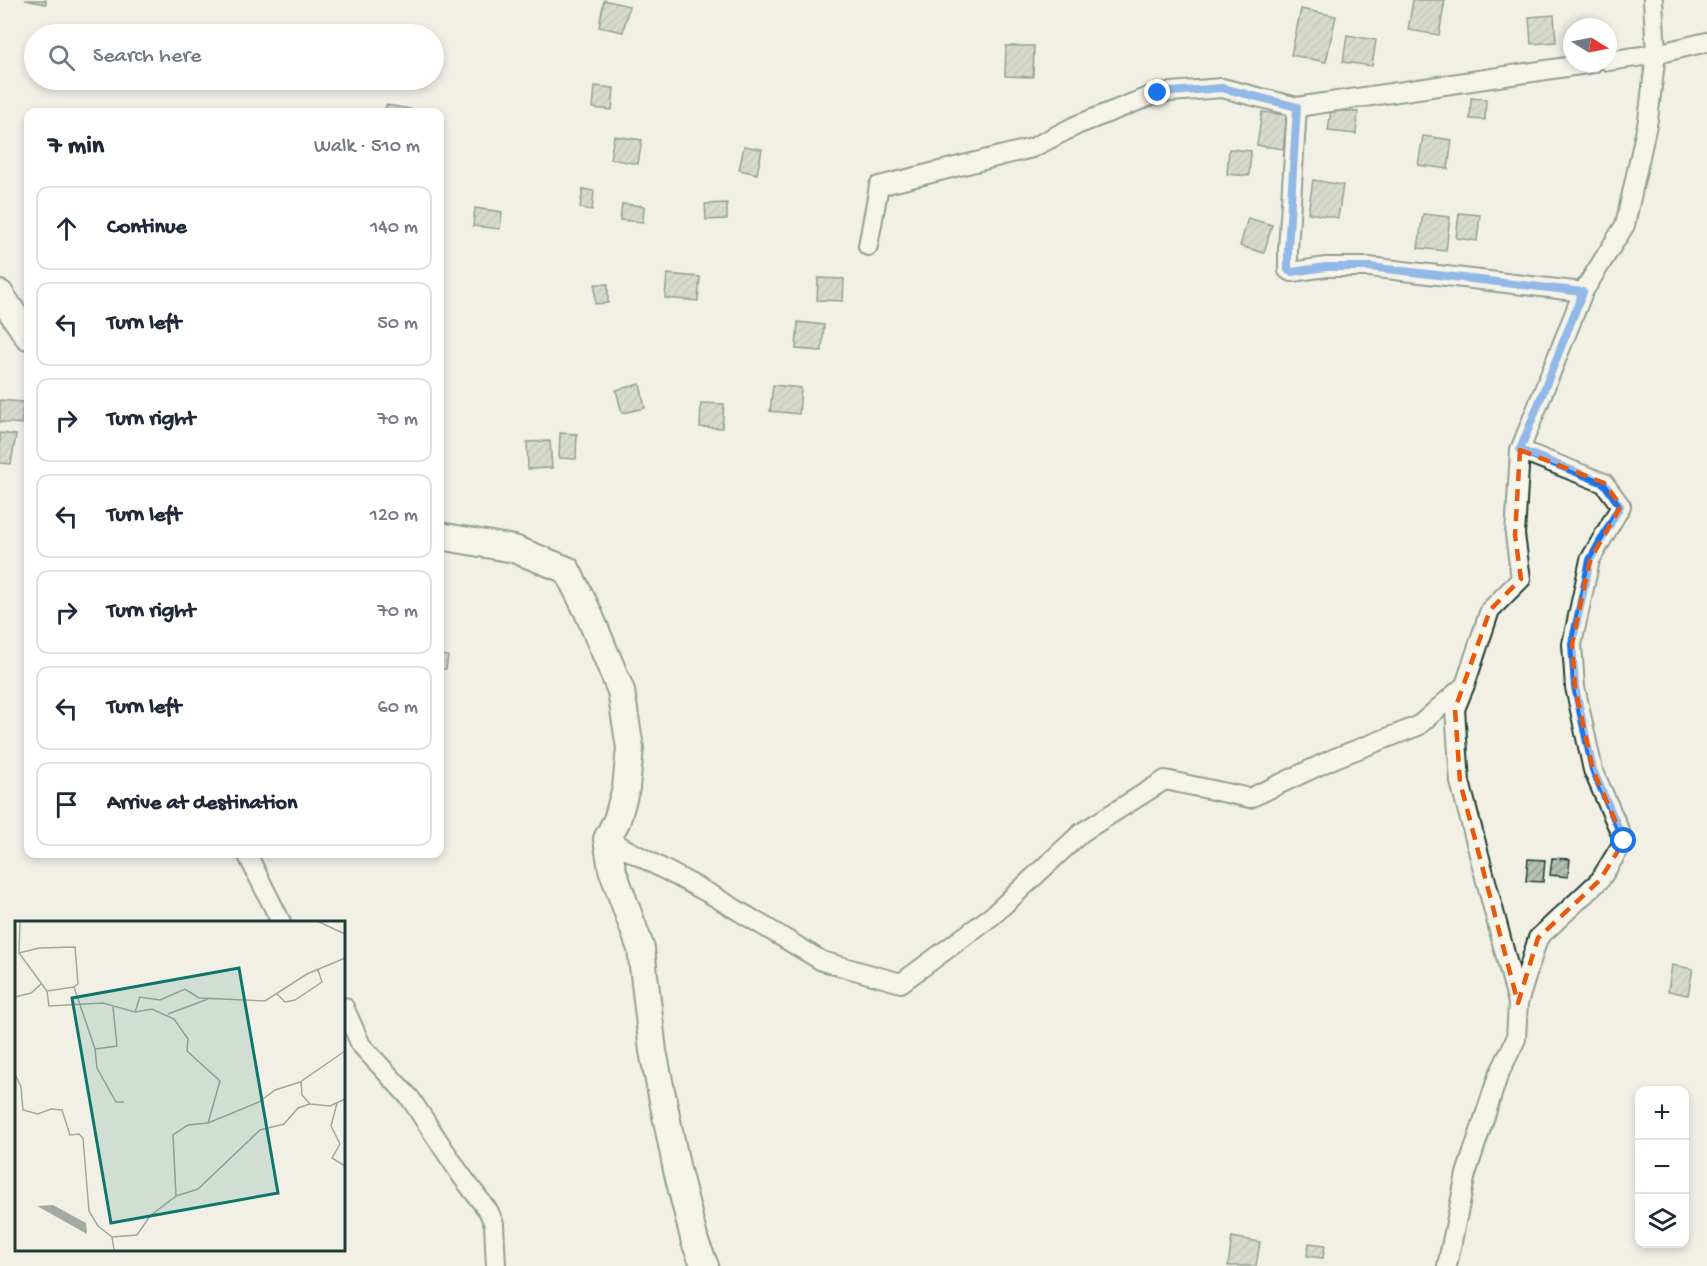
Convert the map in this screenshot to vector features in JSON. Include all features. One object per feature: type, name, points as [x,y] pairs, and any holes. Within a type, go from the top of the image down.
[{"type":"street","points":[[1518,1003],[1460,782],[1455,709],[1490,610],[1521,579],[1515,534],[1520,450],[1583,292],[1625,225],[1648,120],[1656,54],[1653,0]]},
{"type":"street","points":[[1617,60],[1656,54],[1707,42]]},
{"type":"street","points":[[868,246],[879,186],[1032,148],[1077,125],[1158,93],[1222,88],[1297,107],[1563,67]]},
{"type":"street","points":[[1297,107],[1288,270],[1292,272],[1326,267],[1369,267],[1583,292]]},
{"type":"street","points":[[0,294],[24,330]]},
{"type":"street","points":[[1447,1266],[1466,1174],[1498,1076],[1516,1039],[1518,1003],[1538,938],[1600,880],[1624,841],[1593,770],[1575,687],[1572,644],[1590,560],[1620,506],[1604,483],[1520,450]]},
{"type":"street","points":[[444,537],[514,549],[567,570],[588,612],[621,691],[630,748],[626,788],[617,820],[607,839],[612,869],[641,949],[653,1052],[677,1170],[695,1242],[705,1266]]},
{"type":"street","points":[[607,839],[712,895],[822,961],[901,984],[992,916],[1081,833],[1165,780],[1251,798],[1335,758],[1418,726],[1465,686]]},
{"type":"street","points":[[249,858],[280,921]]},
{"type":"street","points":[[345,1009],[361,1045],[410,1098],[461,1175],[489,1212],[494,1224],[496,1266]]},
{"type":"highlighted area","points":[[1520,450],[1604,483],[1621,506],[1590,560],[1572,644],[1575,687],[1593,770],[1624,841],[1600,880],[1538,938],[1518,1003],[1460,782],[1455,709],[1490,610],[1521,579],[1515,535]]},
{"type":"building","points":[[25,0],[46,0],[46,4]]},
{"type":"building","points":[[604,0],[629,6],[623,32],[599,27]]},
{"type":"building","points":[[1413,0],[1445,0],[1439,35],[1408,30]]},
{"type":"building","points":[[1301,9],[1336,16],[1326,62],[1291,55]]},
{"type":"building","points":[[1554,15],[1556,42],[1531,44],[1529,17]]},
{"type":"building","points":[[1347,35],[1376,40],[1372,66],[1343,62]]},
{"type":"building","points":[[1006,46],[1034,46],[1033,77],[1005,76]]},
{"type":"building","points":[[595,86],[614,88],[612,110],[593,108]]},
{"type":"building","points":[[1471,98],[1486,99],[1485,120],[1470,119]]},
{"type":"building","points":[[386,105],[405,108],[385,108]]},
{"type":"building","points":[[1331,110],[1358,112],[1356,134],[1328,131]]},
{"type":"building","points":[[1262,112],[1287,115],[1283,149],[1257,145]]},
{"type":"building","points":[[614,136],[642,140],[638,164],[610,159]]},
{"type":"building","points":[[1423,136],[1452,140],[1448,169],[1418,165]]},
{"type":"building","points":[[744,146],[762,149],[757,174],[739,170]]},
{"type":"building","points":[[1229,149],[1251,151],[1249,176],[1227,174]]},
{"type":"building","points":[[1313,180],[1343,185],[1338,218],[1308,213]]},
{"type":"building","points":[[583,189],[594,191],[592,210],[580,208]]},
{"type":"building","points":[[727,203],[727,219],[706,220],[705,204]]},
{"type":"building","points":[[622,204],[644,206],[643,222],[620,220]]},
{"type":"building","points":[[475,208],[502,212],[500,229],[473,226]]},
{"type":"building","points":[[1459,213],[1480,215],[1477,241],[1456,238]]},
{"type":"building","points":[[1423,214],[1450,217],[1446,251],[1418,248]]},
{"type":"building","points":[[1248,218],[1272,225],[1264,253],[1240,246]]},
{"type":"building","points":[[667,274],[700,277],[698,301],[665,298]]},
{"type":"building","points":[[818,278],[844,279],[843,301],[817,300]]},
{"type":"building","points":[[595,284],[608,284],[608,303],[595,304]]},
{"type":"building","points":[[798,322],[824,325],[822,351],[796,349]]},
{"type":"building","points":[[640,384],[645,408],[622,413],[616,390]]},
{"type":"building","points":[[773,385],[801,388],[799,414],[770,411]]},
{"type":"building","points":[[0,400],[23,402],[22,424],[0,422]]},
{"type":"building","points":[[701,403],[724,404],[722,428],[700,427]]},
{"type":"building","points":[[0,433],[16,435],[11,464],[0,463]]},
{"type":"building","points":[[560,433],[577,434],[576,459],[559,458]]},
{"type":"building","points":[[550,441],[552,468],[528,469],[527,442]]},
{"type":"building","points":[[444,656],[448,656],[446,669],[444,669]]},
{"type":"building","points":[[1552,858],[1570,859],[1568,877],[1550,875]]},
{"type":"building","points":[[1528,859],[1545,860],[1543,882],[1526,881]]},
{"type":"building","points":[[1672,965],[1693,969],[1688,995],[1668,991]]},
{"type":"building","points":[[1232,1237],[1260,1242],[1256,1266],[1228,1266]]},
{"type":"building","points":[[1309,1243],[1325,1245],[1323,1258],[1307,1256]]},
{"type":"route","points":[[1158,93],[1222,88],[1297,107],[1288,249],[1288,270],[1292,272],[1326,267],[1369,267],[1583,292],[1520,450],[1604,483],[1620,506],[1590,560],[1572,644],[1575,687],[1593,770],[1624,841]]}]
